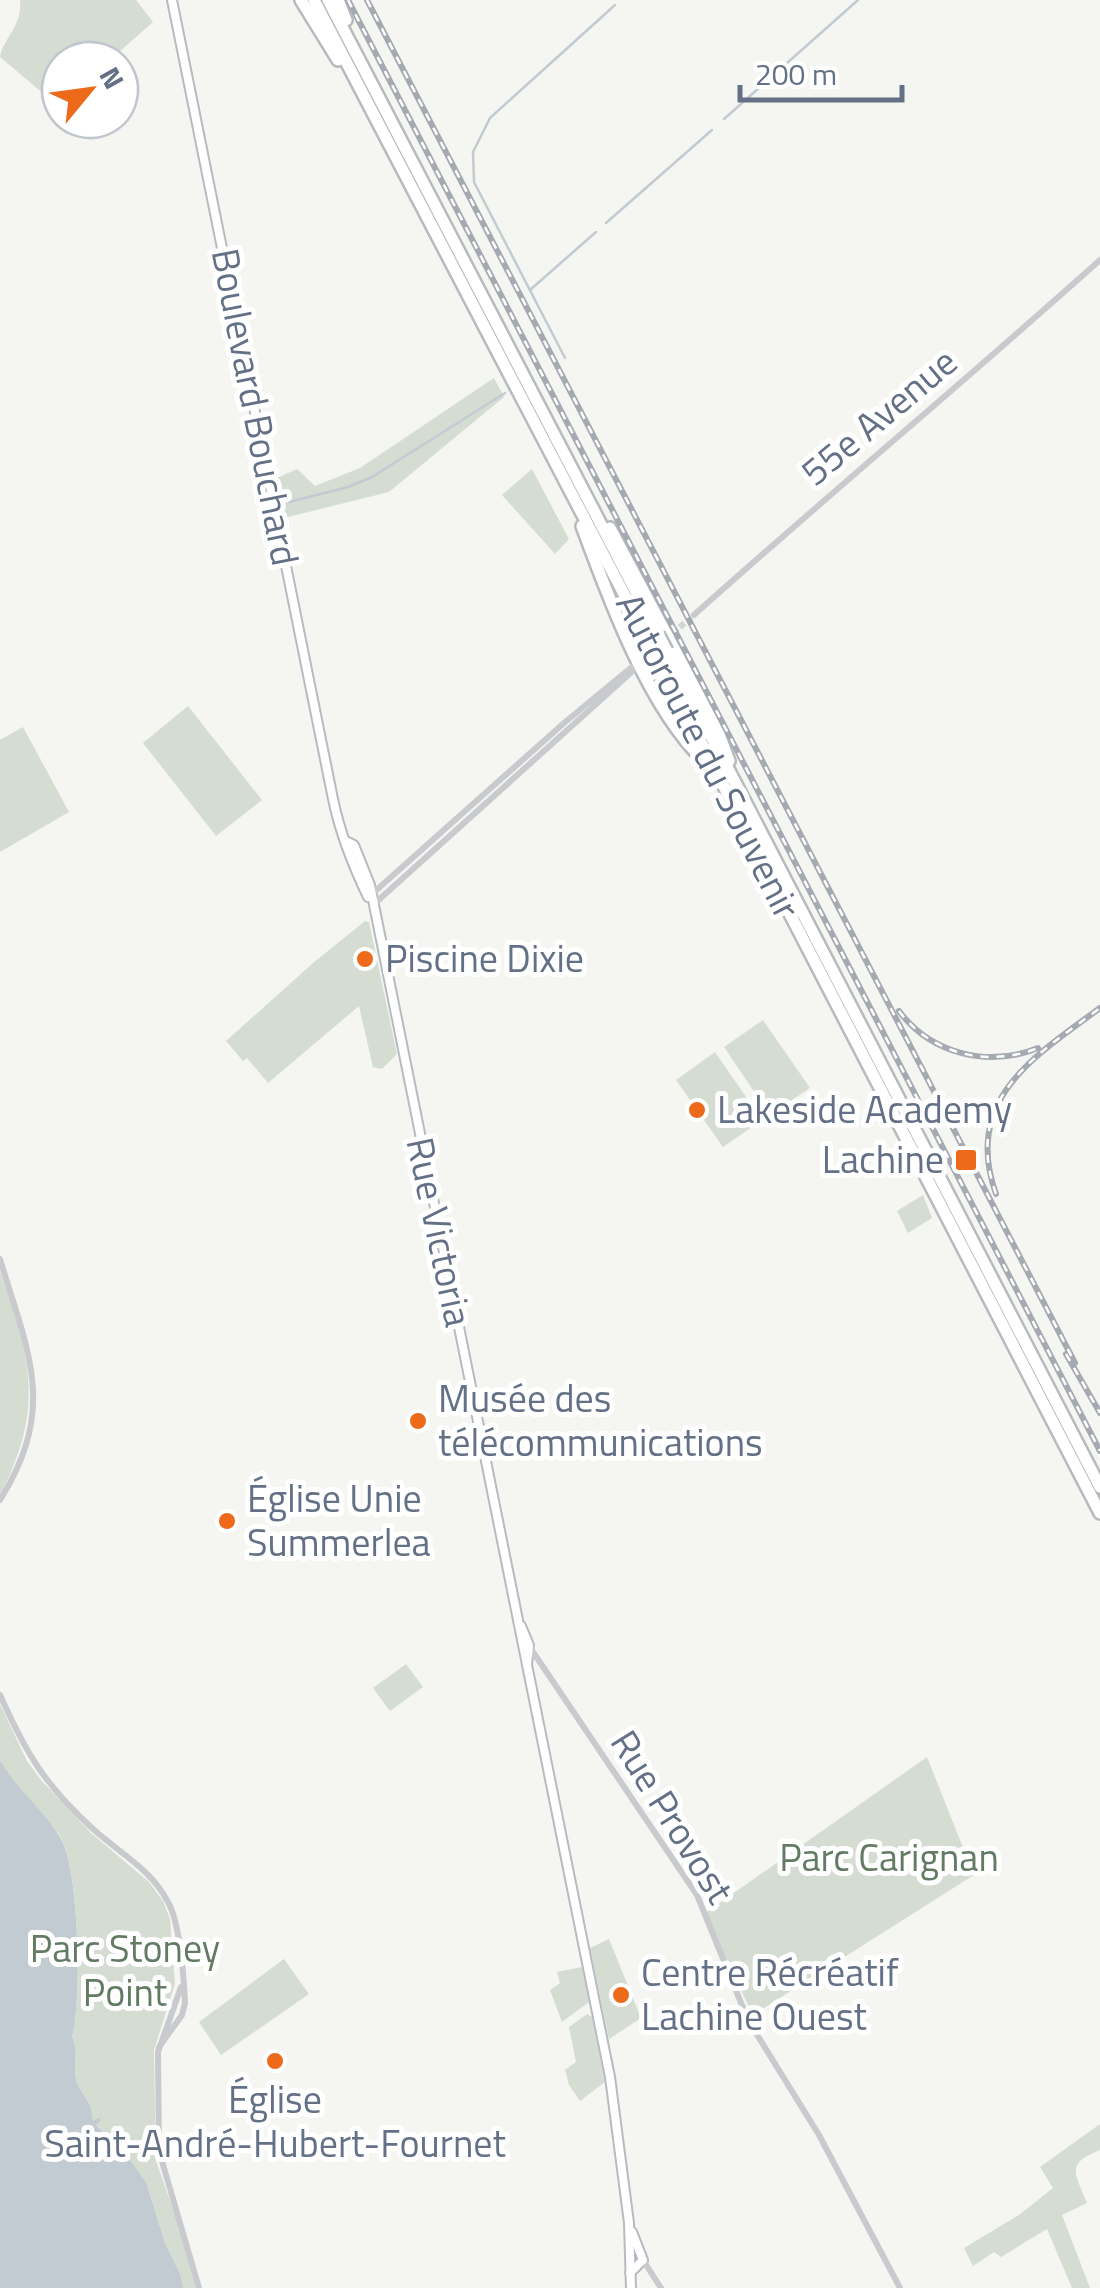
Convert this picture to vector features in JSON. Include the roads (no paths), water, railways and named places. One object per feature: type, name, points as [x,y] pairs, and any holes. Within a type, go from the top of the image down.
[{"type":"highway","points":[[301,0],[362,96]]},
{"type":"highway","name":"Autoroute du Souvenir","points":[[314,0],[568,489],[662,643],[715,770],[1100,1514]]},
{"type":"highway","name":"Autoroute du Souvenir","points":[[328,0],[1100,1487]]},
{"type":"highway","points":[[338,0],[378,98]]},
{"type":"highway","points":[[568,489],[640,663],[695,752],[715,770]]},
{"type":"main road","name":"Boulevard Bouchard","points":[[172,0],[336,814]]},
{"type":"main road","name":"Rue Victoria","points":[[336,814],[370,899],[610,2077],[629,2223],[630,2288]]},
{"type":"main road","name":"Rue Victoria","points":[[518,1618],[529,1646],[526,1665]]},
{"type":"main road","name":"Rue Victoria","points":[[629,2223],[641,2262]]},
{"type":"main road","points":[[629,2247],[641,2262],[630,2273]]},
{"type":"street","name":"55e Avenue","points":[[694,615],[1100,260]]},
{"type":"street","points":[[370,899],[564,723],[662,643]]},
{"type":"street","points":[[0,1260],[27,1339],[34,1402],[23,1454],[0,1500]]},
{"type":"street","name":"Rue Provost","points":[[529,1646],[697,1895],[748,2020],[819,2135],[900,2288]]},
{"type":"street","points":[[0,1695],[26,1752],[47,1781],[94,1830],[142,1868],[165,1896],[178,1928],[185,2003],[182,2014],[159,2047],[160,2160],[199,2288]]},
{"type":"street","points":[[641,2262],[661,2288]]},
{"type":"waterway","points":[[724,119],[858,0]]},
{"type":"waterway","points":[[565,358],[474,182],[473,152],[490,118],[615,5]]},
{"type":"waterway","points":[[606,223],[712,130]]},
{"type":"waterway","points":[[530,290],[596,232]]},
{"type":"waterway","points":[[289,502],[372,477],[505,393]]},
{"type":"tunnel","points":[[673,633],[694,615]]},
{"type":"railway","points":[[348,0],[1100,1451]]},
{"type":"railway","points":[[367,0],[1075,1363]]},
{"type":"railway","points":[[996,1194],[988,1161],[989,1132],[997,1106],[1030,1063],[1100,1008]]},
{"type":"railway","points":[[899,1011],[927,1038],[962,1053],[1000,1057],[1038,1048]]},
{"type":"railway","points":[[1066,1354],[1100,1413]]},
{"type":"place","name":"Piscine Dixie","points":[[365,959]]},
{"type":"place","name":"Lakeside Academy","points":[[697,1110]]},
{"type":"place","name":"Lachine","points":[[966,1160]]},
{"type":"place","name":"Musée des télécommunications","points":[[418,1421]]},
{"type":"place","name":"Église Unie Summerlea","points":[[227,1521]]},
{"type":"place","name":"Centre Récréatif Lachine Ouest","points":[[621,1995]]},
{"type":"place","name":"Église Saint-André-Hubert-Fournet","points":[[275,2061]]},
{"type":"park label","name":"Parc Carignan","points":[[889,1858]]},
{"type":"park label","name":"Parc Stoney Point","points":[[125,1971]]}]
